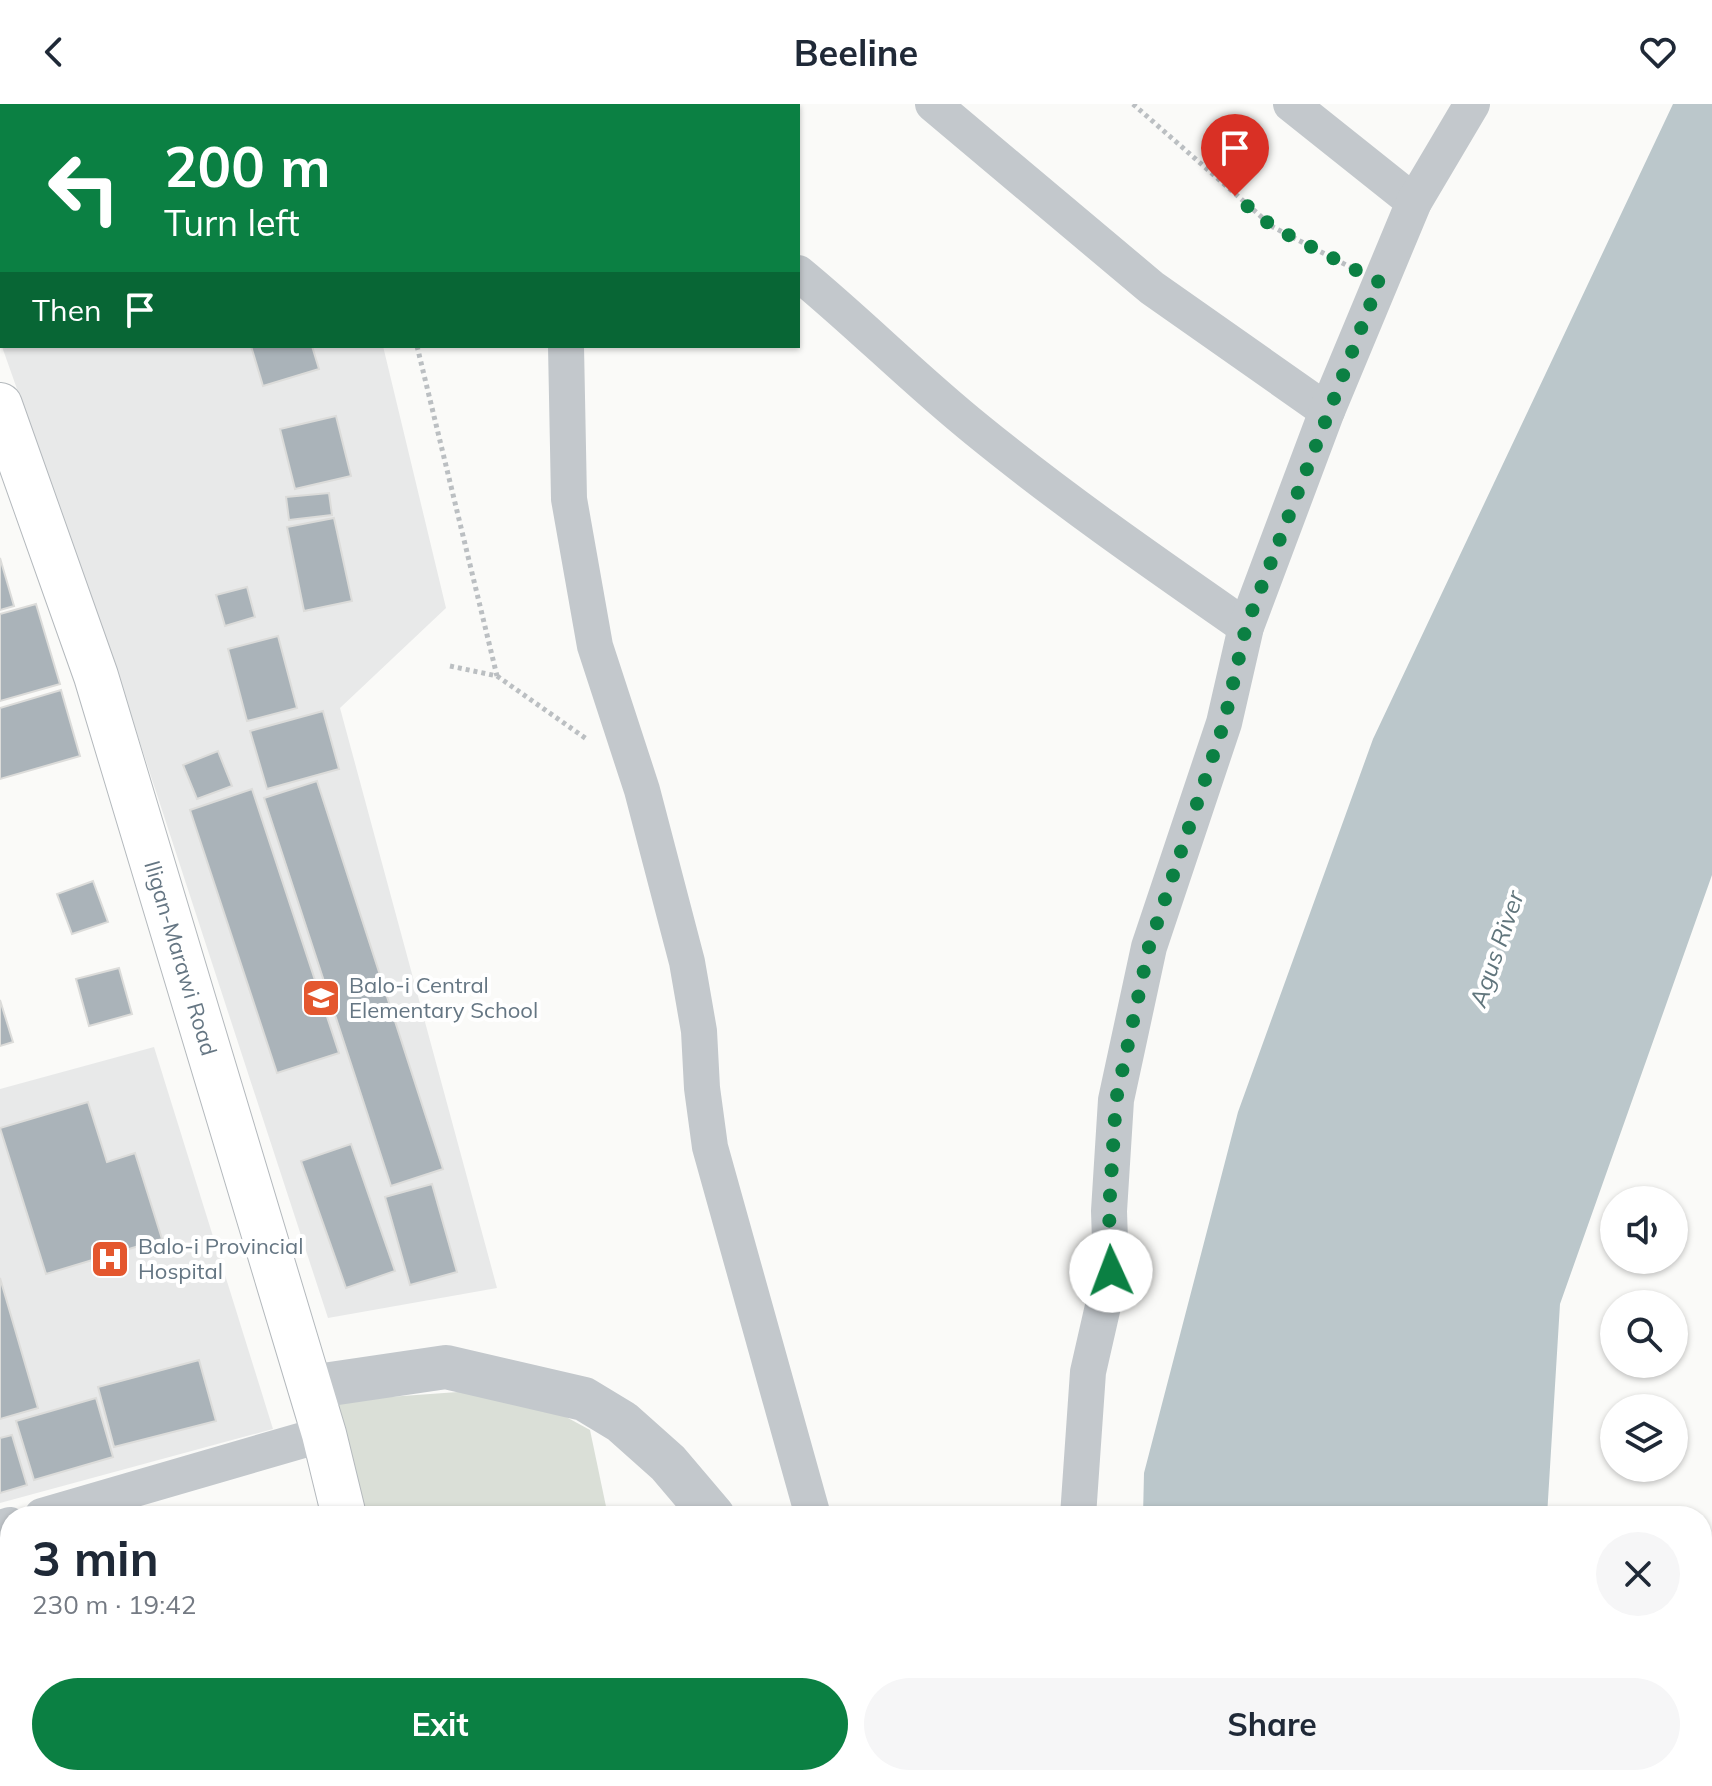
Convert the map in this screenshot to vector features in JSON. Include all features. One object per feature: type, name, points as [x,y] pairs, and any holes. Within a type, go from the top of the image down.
[{"type":"highway","name":"Iligan-Marawi Road","points":[[0,405],[96,676],[324,1434],[342,1506]]},
{"type":"street","points":[[933,104],[1152,288],[1327,411]]},
{"type":"street","points":[[1291,104],[1414,202]]},
{"type":"street","points":[[1079,1506],[1088,1372],[1111,1271],[1109,1211],[1116,1100],[1149,947],[1224,723],[1246,627],[1327,411],[1414,202],[1472,104]]},
{"type":"street","points":[[800,275],[858,322],[973,427],[1066,501],[1246,627]]},
{"type":"street","points":[[566,348],[569,499],[595,646],[642,790],[687,962],[699,1031],[710,1147],[810,1506]]},
{"type":"street","points":[[310,1387],[446,1367],[584,1399],[622,1422],[668,1463],[705,1506]]},
{"type":"street","points":[[76,1506],[324,1434]]},
{"type":"path","points":[[1133,104],[1273,227],[1379,282]]},
{"type":"path","points":[[417,348],[497,676]]},
{"type":"path","points":[[450,666],[497,676],[600,749]]},
{"type":"shaded area","name":"Balo-i Central Elementary School","points":[[2,348],[383,348],[446,608],[340,708],[497,1288],[328,1318],[113,660]]},
{"type":"shaded area","name":"Balo-i Provincial Hospital","points":[[154,1047],[273,1429],[0,1503],[0,1089]]},
{"type":"shaded area","points":[[513,1388],[590,1430],[606,1506],[359,1506],[333,1401]]},
{"type":"water","name":"Agus River","points":[[1673,104],[1712,104],[1712,875],[1560,1304],[1548,1506],[1143,1506],[1144,1473],[1238,1112],[1373,739]]},
{"type":"building","points":[[252,348],[313,348],[319,369],[263,386]]},
{"type":"building","points":[[336,416],[351,476],[295,489],[280,429]]},
{"type":"building","points":[[329,493],[332,515],[289,520],[286,497]]},
{"type":"building","points":[[334,518],[352,601],[304,611],[287,527]]},
{"type":"building","points":[[0,558],[14,606],[0,610]]},
{"type":"building","points":[[247,587],[255,617],[225,626],[216,595]]},
{"type":"building","points":[[36,604],[60,684],[0,701],[0,614]]},
{"type":"building","points":[[278,636],[297,708],[247,721],[228,649]]},
{"type":"building","points":[[61,690],[80,756],[0,779],[0,708]]},
{"type":"building","points":[[323,711],[339,769],[267,789],[250,731]]},
{"type":"building","points":[[218,751],[232,786],[197,799],[183,765]]},
{"type":"building","points":[[317,781],[443,1169],[391,1186],[264,798]]},
{"type":"building","points":[[252,789],[339,1053],[277,1073],[190,810]]},
{"type":"building","points":[[93,881],[108,922],[72,934],[57,894]]},
{"type":"building","points":[[119,968],[132,1014],[89,1026],[76,979]]},
{"type":"building","points":[[0,1000],[13,1042],[0,1046]]},
{"type":"building","points":[[88,1102],[107,1162],[135,1153],[162,1239],[46,1274],[0,1128]]},
{"type":"building","points":[[351,1144],[395,1271],[346,1288],[301,1161]]},
{"type":"building","points":[[432,1184],[457,1272],[410,1285],[385,1197]]},
{"type":"building","points":[[0,1278],[38,1408],[0,1419]]},
{"type":"building","points":[[199,1360],[216,1421],[114,1447],[98,1387]]},
{"type":"building","points":[[96,1398],[113,1457],[34,1480],[16,1421]]},
{"type":"building","points":[[12,1435],[27,1485],[0,1493],[0,1438]]},
{"type":"place","name":"Balo-i Central Elementary School","points":[[321,998]]},
{"type":"place","name":"Balo-i Provincial Hospital","points":[[110,1259]]},
{"type":"route","points":[[1111,1271],[1109,1211],[1116,1100],[1149,947],[1224,723],[1246,627],[1379,282],[1273,227],[1235,196]]}]
